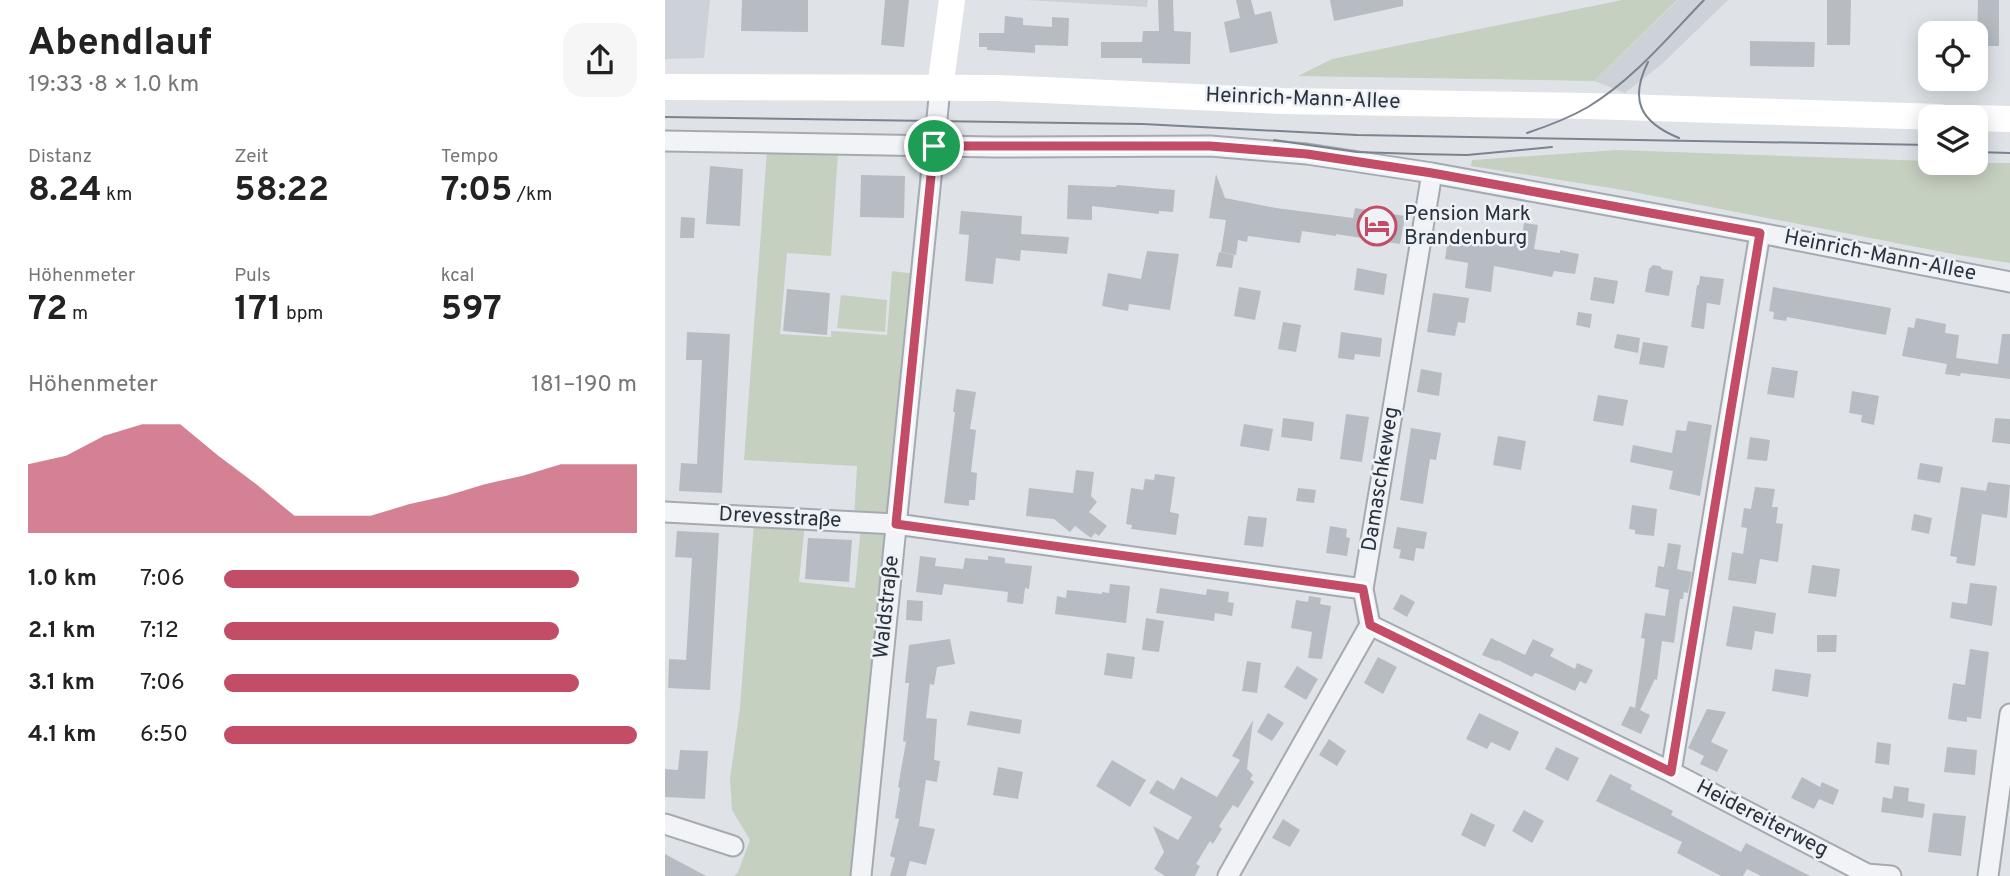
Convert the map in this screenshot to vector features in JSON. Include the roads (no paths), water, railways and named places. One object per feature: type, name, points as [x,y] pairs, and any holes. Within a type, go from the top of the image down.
[{"type":"main road","points":[[940,88],[952,0]]},
{"type":"main road","name":"Heinrich-Mann-Allee","points":[[665,87],[1072,90],[1283,101],[1589,106],[1918,116]]},
{"type":"main road","points":[[1988,118],[2010,119]]},
{"type":"street","name":"Waldstraße","points":[[862,876],[940,88]]},
{"type":"street","name":"Heinrich-Mann-Allee","points":[[665,141],[934,146],[1210,146],[1307,154],[1432,173],[2010,282]]},
{"type":"street","name":"Damaschkeweg","points":[[1370,625],[1363,589],[1432,173]]},
{"type":"street","points":[[1671,772],[1760,233]]},
{"type":"street","name":"Drevesstraße","points":[[665,512],[896,524]]},
{"type":"street","points":[[896,524],[1363,589]]},
{"type":"street","points":[[1228,876],[1370,625]]},
{"type":"street","name":"Heidereiterweg","points":[[1370,625],[1671,772],[1867,874],[1891,876]]},
{"type":"street","points":[[1988,876],[2010,714]]},
{"type":"street","points":[[665,824],[733,846]]},
{"type":"tram line","points":[[1527,133],[1573,115],[1620,84],[1704,0]]},
{"type":"tram line","points":[[1648,62],[1639,88],[1642,108],[1655,125],[1679,138]]},
{"type":"tram line","points":[[665,117],[1143,124],[1357,135],[1918,145]]},
{"type":"tram line","points":[[1274,140],[1357,152],[1417,154],[1467,155],[1552,147]]},
{"type":"tram line","points":[[1988,152],[2010,153]]},
{"type":"place","name":"Pension Mark Brandenburg","points":[[1377,226]]}]
